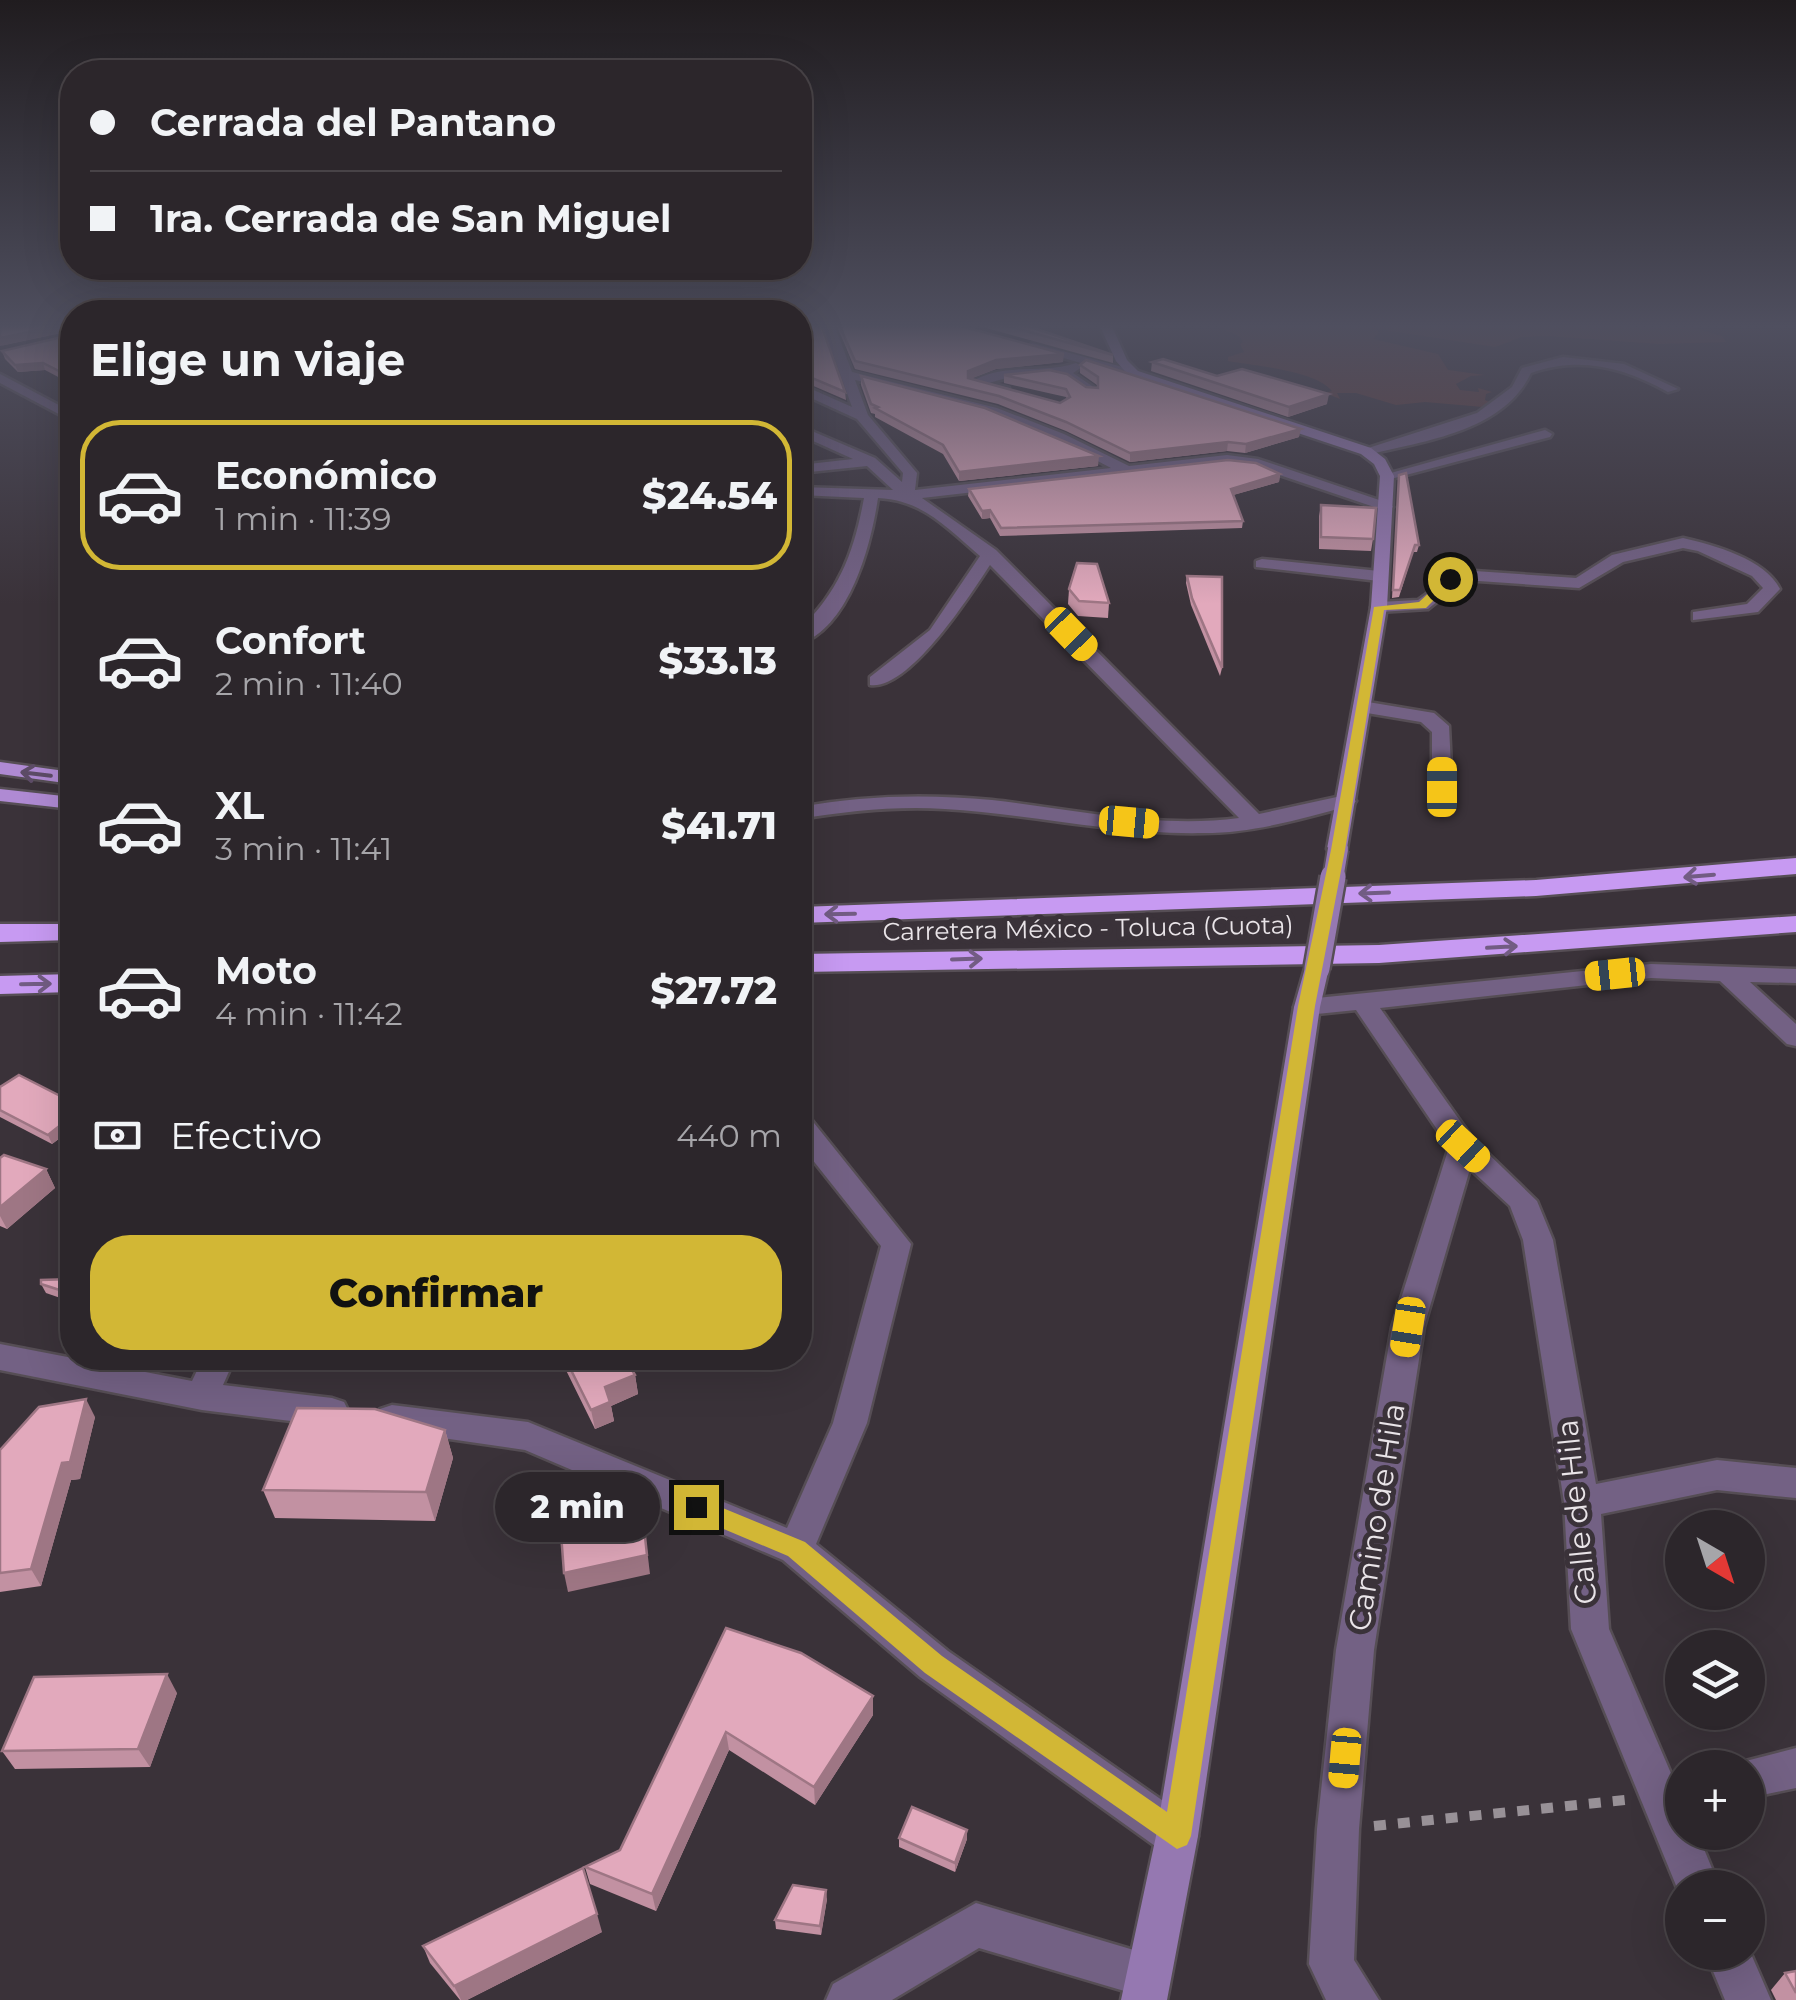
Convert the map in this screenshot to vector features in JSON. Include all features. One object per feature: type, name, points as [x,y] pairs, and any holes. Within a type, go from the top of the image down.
[{"type":"highway","name":"Carretera México - Toluca (Cuota)","points":[[812,915],[1536,888],[1796,866]]},
{"type":"highway","name":"Carretera México - Toluca (Cuota)","points":[[812,963],[1379,954],[1545,946],[1796,924]]},
{"type":"highway","points":[[0,933],[60,932]]},
{"type":"highway","points":[[0,985],[60,984]]},
{"type":"main road","points":[[0,768],[60,776]]},
{"type":"main road","points":[[0,795],[60,802]]},
{"type":"street","points":[[863,417],[910,473],[907,495]]},
{"type":"street","points":[[1015,417],[1063,435],[1128,471]]},
{"type":"street","points":[[849,2000],[976,1926],[1146,1987],[1177,1836],[1306,1006],[1338,850],[1379,607],[1387,476],[1380,462],[1366,451],[1265,417]]},
{"type":"street","points":[[1366,451],[1468,424],[1478,417]]},
{"type":"street","points":[[1387,476],[1545,434]]},
{"type":"street","points":[[812,435],[870,462],[907,495],[940,514],[990,553],[1256,824]]},
{"type":"street","points":[[812,491],[907,495],[1240,461],[1386,507]]},
{"type":"street","points":[[812,468],[870,462]]},
{"type":"street","points":[[812,628],[837,604],[856,569],[872,493]]},
{"type":"street","points":[[1379,607],[1422,605],[1460,574],[1579,582],[1618,558],[1683,543],[1703,547],[1758,573],[1772,589],[1752,608],[1699,616]]},
{"type":"street","points":[[877,681],[936,634],[990,553]]},
{"type":"street","points":[[1262,564],[1379,576]]},
{"type":"street","points":[[1362,707],[1427,717],[1436,723],[1442,730],[1442,787]]},
{"type":"street","points":[[812,810],[847,803],[908,799],[1187,827],[1256,824],[1346,801]]},
{"type":"street","points":[[1306,1006],[1651,970],[1796,976]]},
{"type":"street","points":[[1727,974],[1796,1038]]},
{"type":"street","points":[[1362,1002],[1463,1146]]},
{"type":"street","points":[[796,1549],[850,1423],[896,1244],[812,1140]]},
{"type":"street","name":"Calle de Hila","points":[[1463,1146],[1522,1201],[1538,1240],[1582,1502],[1590,1630],[1665,1782]]},
{"type":"street","name":"Camino de Hila","points":[[1356,2000],[1346,1994],[1331,1964],[1338,1830],[1355,1650],[1408,1327],[1463,1146]]},
{"type":"street","points":[[0,1360],[202,1396],[528,1436],[796,1549],[934,1664],[1177,1836]]},
{"type":"street","points":[[202,1396],[214,1370]]},
{"type":"street","points":[[1582,1502],[1716,1474],[1796,1483]]},
{"type":"street","points":[[1765,1774],[1796,1768]]},
{"type":"street","points":[[1735,1970],[1748,2000]]},
{"type":"path","points":[[1338,1830],[1665,1795]]},
{"type":"building","points":[[892,417],[1007,417],[1099,456],[959,472],[943,445]]},
{"type":"building","points":[[1054,417],[1265,417],[1301,429],[1246,444],[1228,442],[1130,453]]},
{"type":"building","points":[[1228,460],[1256,463],[1280,474],[1231,489],[1243,521],[1001,528],[990,510],[982,511],[969,489]]},
{"type":"building","points":[[1406,473],[1419,545],[1415,545],[1400,590],[1393,590],[1399,475]]},
{"type":"building","points":[[1321,505],[1376,508],[1373,539],[1321,537]]},
{"type":"building","points":[[1077,563],[1097,564],[1109,603],[1079,601],[1069,589]]},
{"type":"building","points":[[1187,576],[1222,577],[1222,668],[1192,598]]},
{"type":"building","points":[[19,1075],[60,1096],[60,1126],[48,1135],[0,1110],[0,1087]]},
{"type":"building","points":[[4,1155],[46,1169],[0,1207],[0,1158]]},
{"type":"building","points":[[60,1279],[60,1290],[41,1284],[41,1280]]},
{"type":"building","points":[[571,1370],[632,1370],[635,1375],[605,1387],[610,1402],[591,1410]]},
{"type":"building","points":[[86,1399],[70,1462],[62,1463],[31,1569],[0,1573],[0,1450],[39,1407]]},
{"type":"building","points":[[297,1408],[375,1409],[445,1430],[426,1492],[263,1490]]},
{"type":"building","points":[[640,1491],[647,1555],[564,1573],[559,1507]]},
{"type":"building","points":[[726,1628],[801,1653],[873,1696],[814,1787],[726,1732],[652,1894],[585,1867],[620,1850]]},
{"type":"building","points":[[167,1674],[138,1749],[2,1751],[34,1677]]},
{"type":"building","points":[[912,1807],[967,1830],[955,1863],[899,1838]]},
{"type":"building","points":[[583,1868],[597,1914],[454,1986],[423,1946]]},
{"type":"building","points":[[793,1885],[826,1890],[820,1926],[775,1920]]},
{"type":"building","points":[[1796,1971],[1796,1993],[1785,1973]]},
{"type":"route","points":[[696,1507],[796,1549],[934,1664],[1177,1836],[1306,1006],[1338,850],[1379,607],[1422,605],[1450,579]]}]
